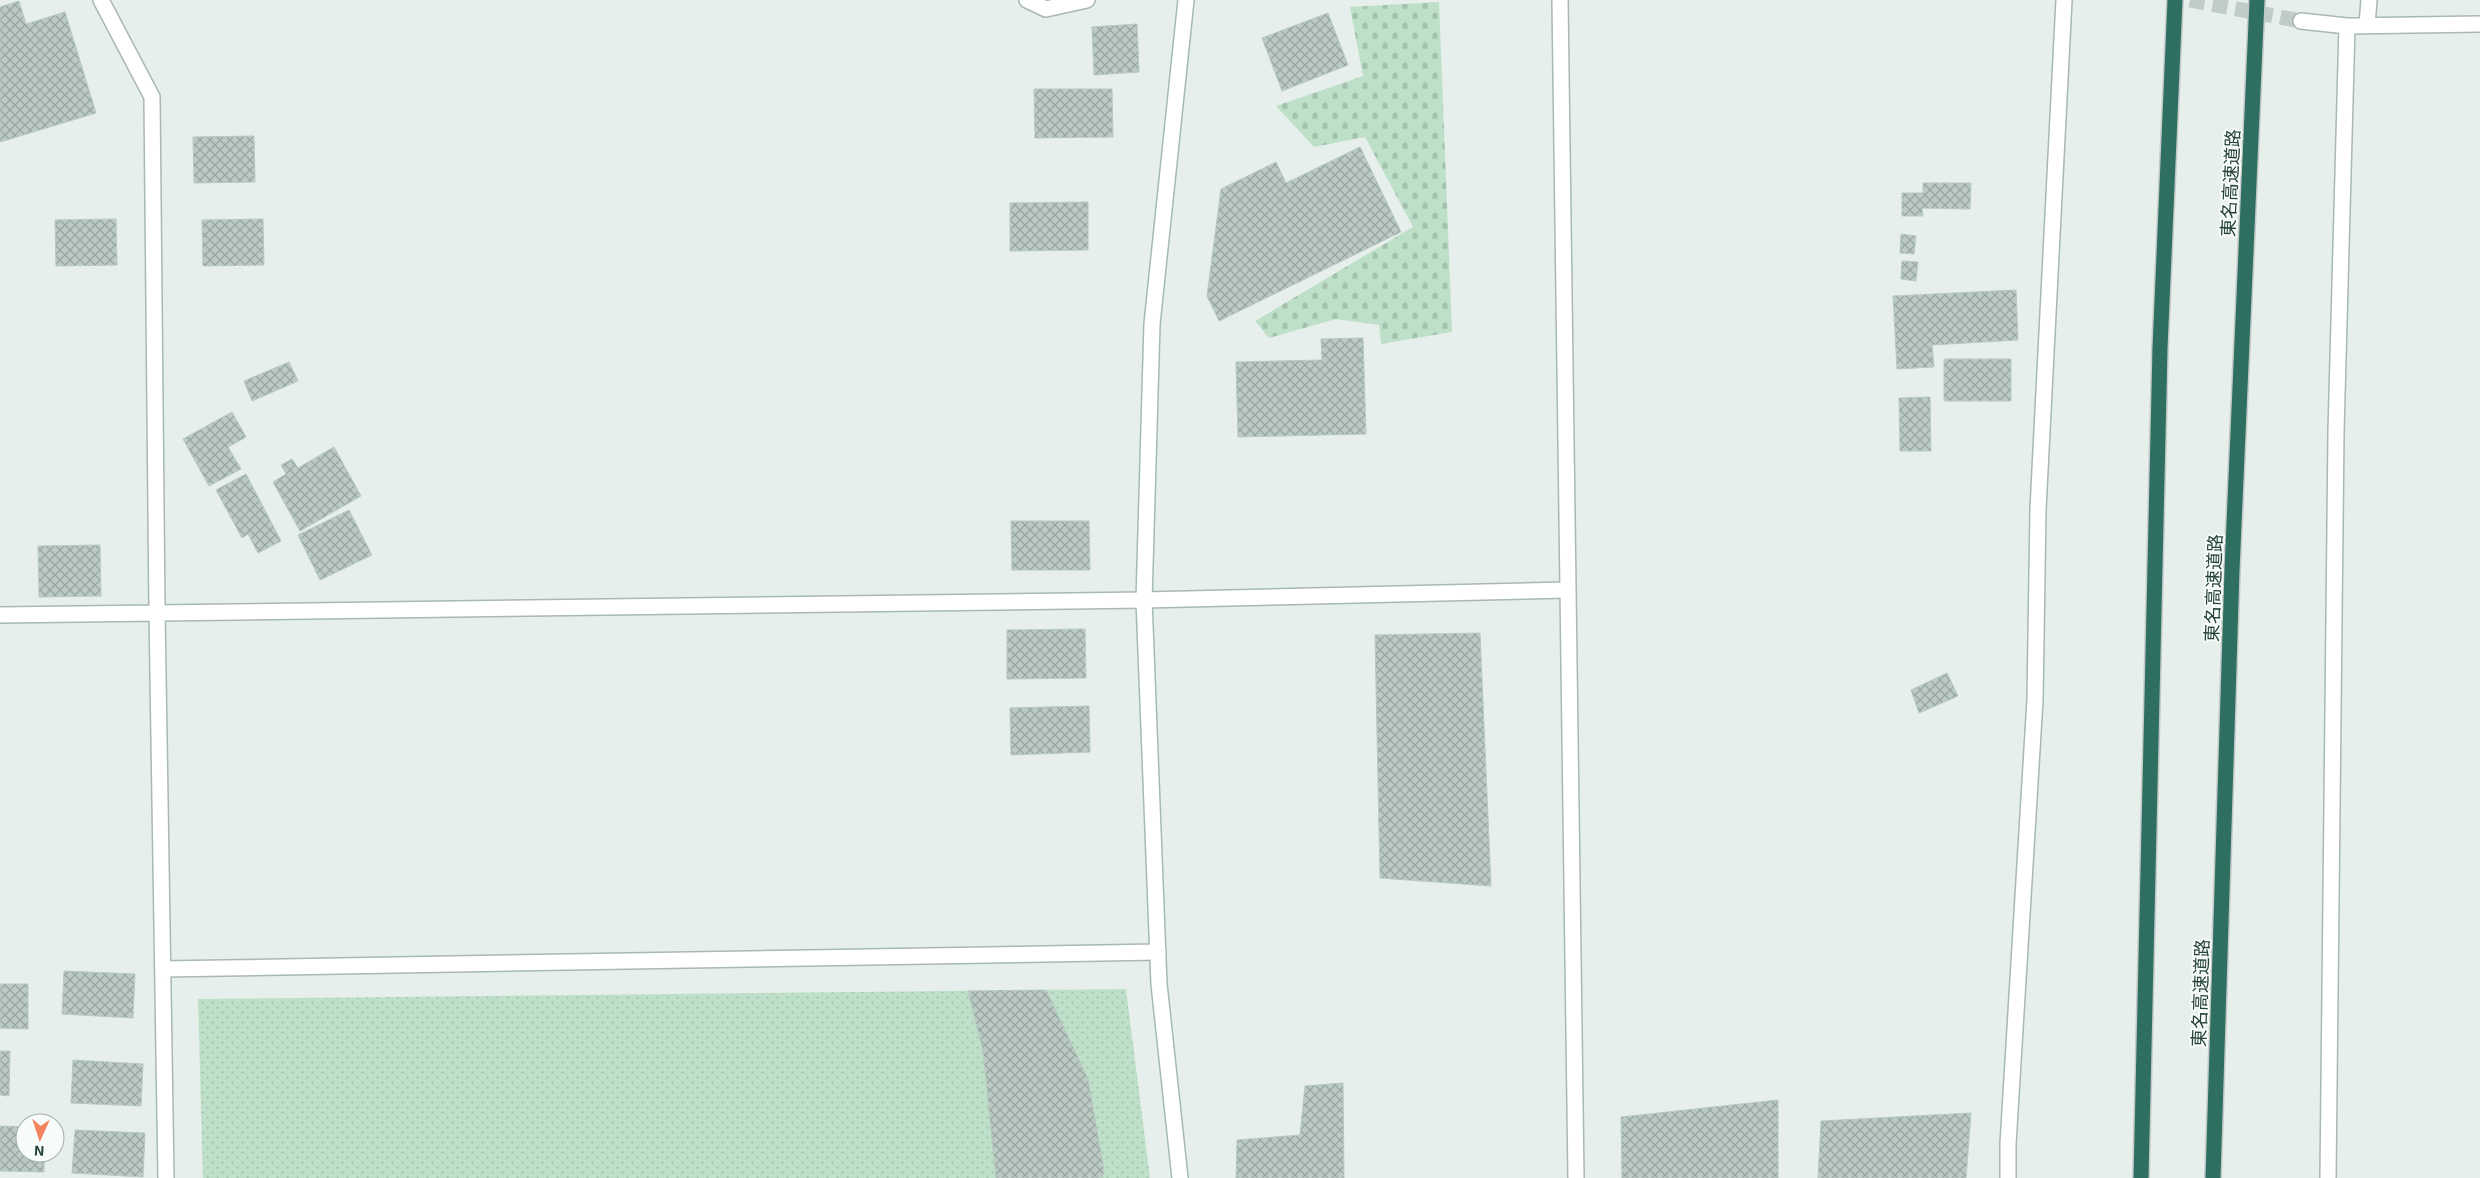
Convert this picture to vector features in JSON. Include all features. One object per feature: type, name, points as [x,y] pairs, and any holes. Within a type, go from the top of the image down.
[{"type":"highway","points":[[2140,1178],[2160,348],[2175,0]]},
{"type":"highway","name":"東名高速道路","points":[[2213,1178],[2232,570],[2257,0]]},
{"type":"street","points":[[101,0],[152,97],[157,612],[166,1178]]},
{"type":"street","points":[[1027,0],[1046,9],[1087,0]]},
{"type":"street","points":[[1180,1178],[1159,984],[1144,600],[1152,324],[1186,0]]},
{"type":"street","points":[[1560,0],[1576,1178]]},
{"type":"street","points":[[2008,1178],[2008,1144],[2035,700],[2038,509],[2064,0]]},
{"type":"street","points":[[2367,25],[2369,0]]},
{"type":"street","points":[[2301,21],[2347,26],[2480,24]]},
{"type":"street","points":[[2328,1178],[2336,432],[2347,26]]},
{"type":"street","points":[[0,615],[1144,600],[1568,590]]},
{"type":"street","points":[[162,969],[1158,952]]},
{"type":"green space","points":[[1439,2],[1452,332],[1381,344],[1379,325],[1336,319],[1269,338],[1255,321],[1413,227],[1365,137],[1314,147],[1276,106],[1363,76],[1350,7]]},
{"type":"green space","points":[[1126,989],[1150,1178],[203,1178],[198,999]]},
{"type":"building","points":[[19,1],[26,24],[65,12],[96,113],[0,142],[0,7]]},
{"type":"building","points":[[1328,13],[1348,65],[1282,91],[1262,38]]},
{"type":"building","points":[[1137,24],[1139,72],[1094,75],[1092,27]]},
{"type":"building","points":[[1034,89],[1112,89],[1113,137],[1035,138]]},
{"type":"building","points":[[254,136],[255,182],[194,183],[193,137]]},
{"type":"building","points":[[1360,147],[1401,232],[1219,321],[1207,296],[1221,189],[1276,162],[1286,183]]},
{"type":"building","points":[[1923,183],[1971,183],[1970,209],[1922,208],[1923,216],[1902,216],[1902,193],[1923,193]]},
{"type":"building","points":[[1088,202],[1088,250],[1010,251],[1010,203]]},
{"type":"building","points":[[116,219],[117,265],[56,266],[55,220]]},
{"type":"building","points":[[263,219],[264,265],[203,266],[202,220]]},
{"type":"building","points":[[1901,234],[1916,236],[1914,254],[1900,253]]},
{"type":"building","points":[[1902,261],[1918,262],[1916,281],[1901,279]]},
{"type":"building","points":[[2016,290],[2018,340],[1932,345],[1934,367],[1897,369],[1893,296]]},
{"type":"building","points":[[1363,338],[1366,434],[1238,437],[1236,362],[1322,360],[1321,339]]},
{"type":"building","points":[[1944,359],[2011,359],[2011,401],[1944,401]]},
{"type":"building","points":[[289,362],[298,381],[252,401],[244,381]]},
{"type":"building","points":[[1930,397],[1931,451],[1900,451],[1899,398]]},
{"type":"building","points":[[232,412],[246,437],[228,447],[241,469],[209,486],[183,439]]},
{"type":"building","points":[[334,447],[361,496],[300,531],[273,482],[286,474],[281,465],[292,459],[298,468]]},
{"type":"building","points":[[246,474],[281,541],[258,553],[248,534],[242,538],[216,490]]},
{"type":"building","points":[[349,510],[372,555],[320,580],[298,535]]},
{"type":"building","points":[[1011,521],[1089,521],[1090,570],[1012,570]]},
{"type":"building","points":[[100,545],[101,596],[39,597],[38,546]]},
{"type":"building","points":[[1085,629],[1086,678],[1007,679],[1007,630]]},
{"type":"building","points":[[1480,633],[1491,886],[1380,878],[1375,635]]},
{"type":"building","points":[[1947,673],[1958,696],[1919,713],[1911,690]]},
{"type":"building","points":[[1089,706],[1090,752],[1011,755],[1010,708]]},
{"type":"building","points":[[64,971],[135,974],[133,1018],[62,1014]]},
{"type":"building","points":[[0,984],[28,984],[28,1029],[0,1028]]},
{"type":"building","points":[[1046,990],[1088,1079],[1104,1171],[1102,1178],[996,1178],[983,1051],[968,991]]},
{"type":"building","points":[[0,1051],[10,1051],[9,1096],[0,1095]]},
{"type":"building","points":[[73,1060],[143,1064],[141,1106],[71,1103]]},
{"type":"building","points":[[1343,1083],[1344,1178],[1236,1178],[1237,1140],[1300,1135],[1305,1086]]},
{"type":"building","points":[[1778,1100],[1778,1178],[1622,1178],[1621,1117]]},
{"type":"building","points":[[1971,1113],[1966,1178],[1818,1178],[1821,1121]]},
{"type":"building","points":[[0,1126],[15,1127],[15,1163],[44,1163],[44,1172],[0,1171]]},
{"type":"building","points":[[75,1130],[145,1133],[143,1177],[72,1173]]},
{"type":"tunnel","points":[[2190,0],[2301,21]]}]
